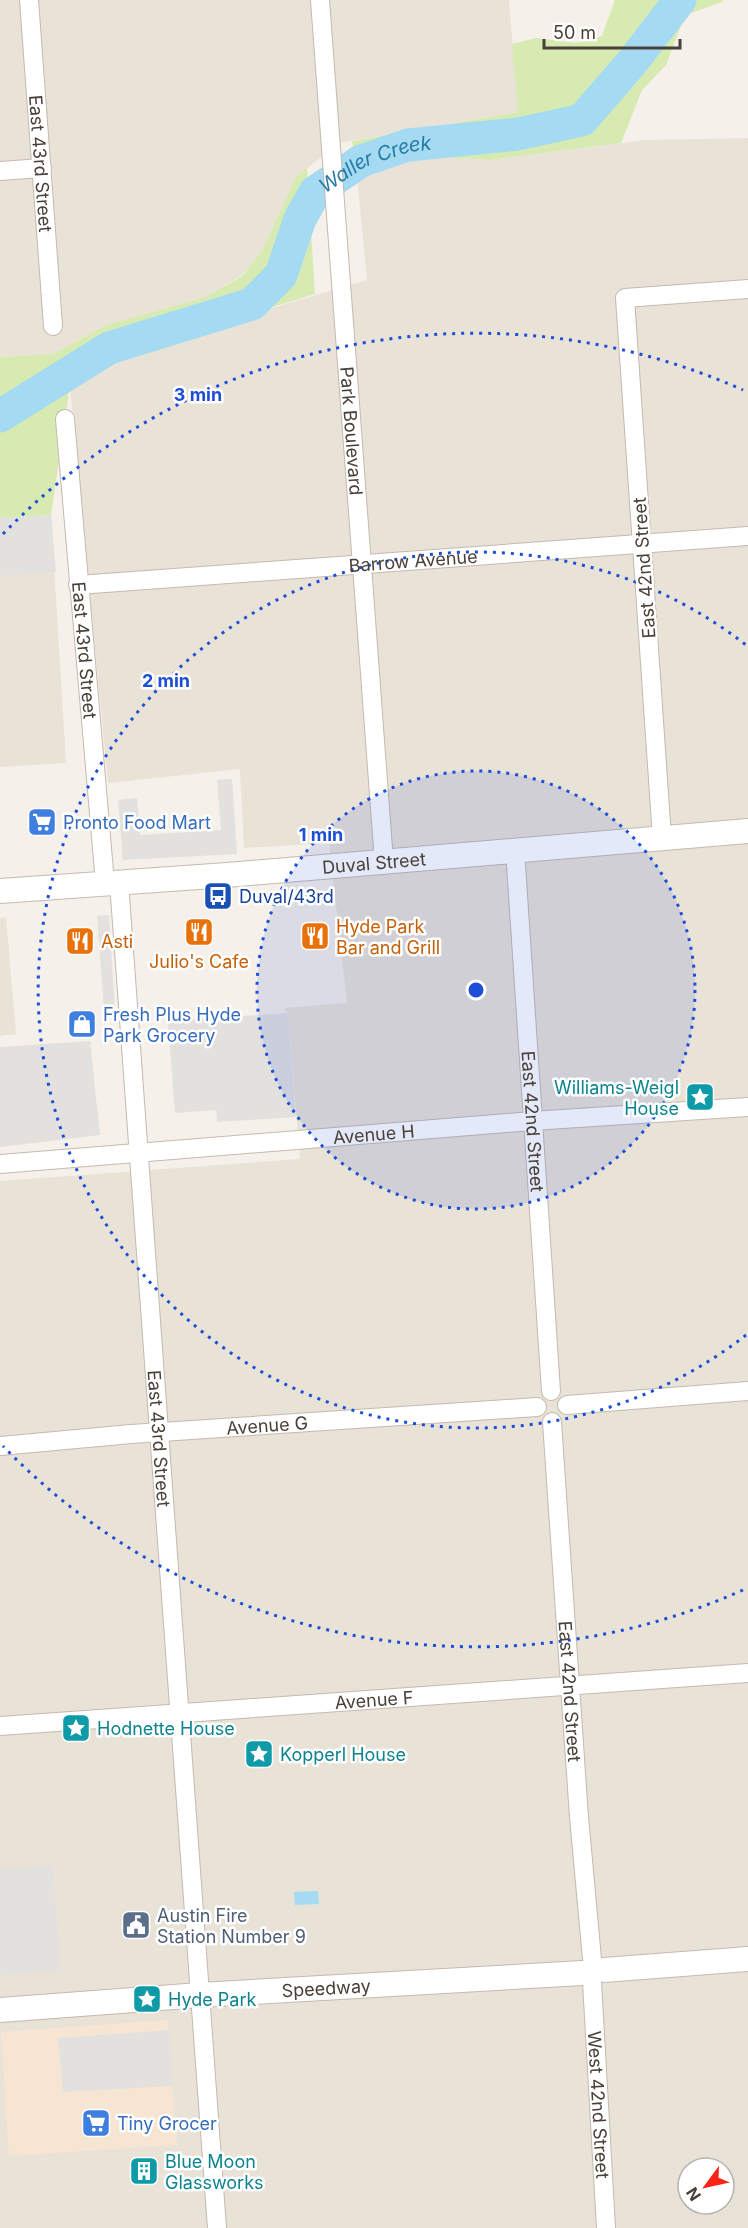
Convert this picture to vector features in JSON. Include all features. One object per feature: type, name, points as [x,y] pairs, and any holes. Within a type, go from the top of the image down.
[{"type":"street","name":"East 43rd Street","points":[[29,0],[53,326]]},
{"type":"street","name":"Park Boulevard","points":[[320,0],[384,862]]},
{"type":"street","points":[[0,171],[42,168]]},
{"type":"street","name":"East 42nd Street","points":[[662,838],[625,298],[748,289]]},
{"type":"street","name":"East 43rd Street","points":[[65,419],[78,585],[112,883],[139,1153],[217,2228]]},
{"type":"street","name":"Barrow Avenue","points":[[78,585],[748,536]]},
{"type":"street","name":"Duval Street","points":[[0,891],[227,875],[748,831]]},
{"type":"street","name":"East 42nd Street","points":[[515,850],[550,1391]]},
{"type":"street","name":"Avenue H","points":[[0,1164],[532,1120],[748,1107]]},
{"type":"street","points":[[550,1391],[560,1393],[567,1405],[565,1416],[552,1422],[542,1418],[537,1407],[541,1395],[550,1391]]},
{"type":"street","points":[[567,1405],[748,1391]]},
{"type":"street","name":"Avenue G","points":[[0,1446],[537,1407]]},
{"type":"street","name":"East 42nd Street","points":[[552,1422],[592,1971]]},
{"type":"street","name":"Avenue F","points":[[0,1726],[748,1673]]},
{"type":"street","name":"Speedway","points":[[0,2010],[748,1959]]},
{"type":"street","name":"West 42nd Street","points":[[592,1971],[606,2228]]},
{"type":"shaded area","points":[[0,0],[509,0],[518,112],[338,143],[295,178],[263,249],[242,275],[205,297],[106,325],[53,354],[0,357]]},
{"type":"shaded area","points":[[748,138],[748,2228],[0,2228],[0,1181],[300,1159],[288,1013],[284,1008],[347,1003],[329,843],[244,848],[240,769],[108,783],[70,386],[126,351],[367,280],[357,177],[412,155],[490,160],[645,140]]},
{"type":"shaded area","points":[[51,515],[66,763],[0,767],[0,518]]},
{"type":"shaded area","points":[[51,515],[56,572],[0,576],[0,518]]},
{"type":"shaded area","points":[[232,779],[237,854],[123,860],[118,800],[137,798],[140,835],[221,830],[217,780]]},
{"type":"shaded area","points":[[109,915],[115,1010],[104,1010],[97,916]]},
{"type":"shaded area","points":[[6,917],[16,1034],[0,1036],[0,918]]},
{"type":"shaded area","points":[[288,1013],[296,1117],[217,1122],[216,1110],[175,1113],[168,1021]]},
{"type":"shaded area","points":[[90,1041],[100,1135],[0,1147],[0,1047]]},
{"type":"shaded area","points":[[53,1865],[61,1970],[0,1975],[0,1869]]},
{"type":"shaded area","points":[[168,2020],[177,2145],[9,2156],[1,2032]]},
{"type":"shaded area","points":[[169,2030],[173,2086],[63,2092],[58,2038]]},
{"type":"green space","points":[[615,0],[723,0],[685,15],[666,65],[642,90],[621,143],[490,160],[412,155],[357,177],[352,141],[518,112],[512,44],[536,38],[576,43],[602,36]]},
{"type":"green space","points":[[307,168],[315,294],[126,351],[70,385],[51,515],[0,518],[0,357],[53,354],[106,325],[205,297],[242,276],[263,249],[295,178]]},
{"type":"water","points":[[318,1891],[319,1904],[295,1905],[294,1892]]},
{"type":"waterway","name":"Waller Creek","points":[[0,416],[109,348],[252,304],[281,275],[300,219],[315,192],[361,161],[408,145],[518,134],[582,120],[633,61],[680,0]]},
{"type":"place","name":"Pronto Food Mart","points":[[42,822]]},
{"type":"place","name":"Duval/43rd","points":[[218,896]]},
{"type":"place","name":"Julio's Cafe","points":[[199,932]]},
{"type":"place","name":"Hyde Park Bar and Grill","points":[[315,936]]},
{"type":"place","name":"Asti","points":[[80,941]]},
{"type":"place","name":"Fresh Plus Hyde Park Grocery","points":[[82,1024]]},
{"type":"place","name":"Williams-Weigl House","points":[[700,1097]]},
{"type":"place","name":"Hodnette House","points":[[76,1728]]},
{"type":"place","name":"Kopperl House","points":[[259,1754]]},
{"type":"place","name":"Austin Fire Station Number 9","points":[[136,1925]]},
{"type":"place","name":"Hyde Park","points":[[147,1999]]},
{"type":"place","name":"Tiny Grocer","points":[[96,2123]]},
{"type":"place","name":"Blue Moon Glassworks","points":[[144,2171]]}]
